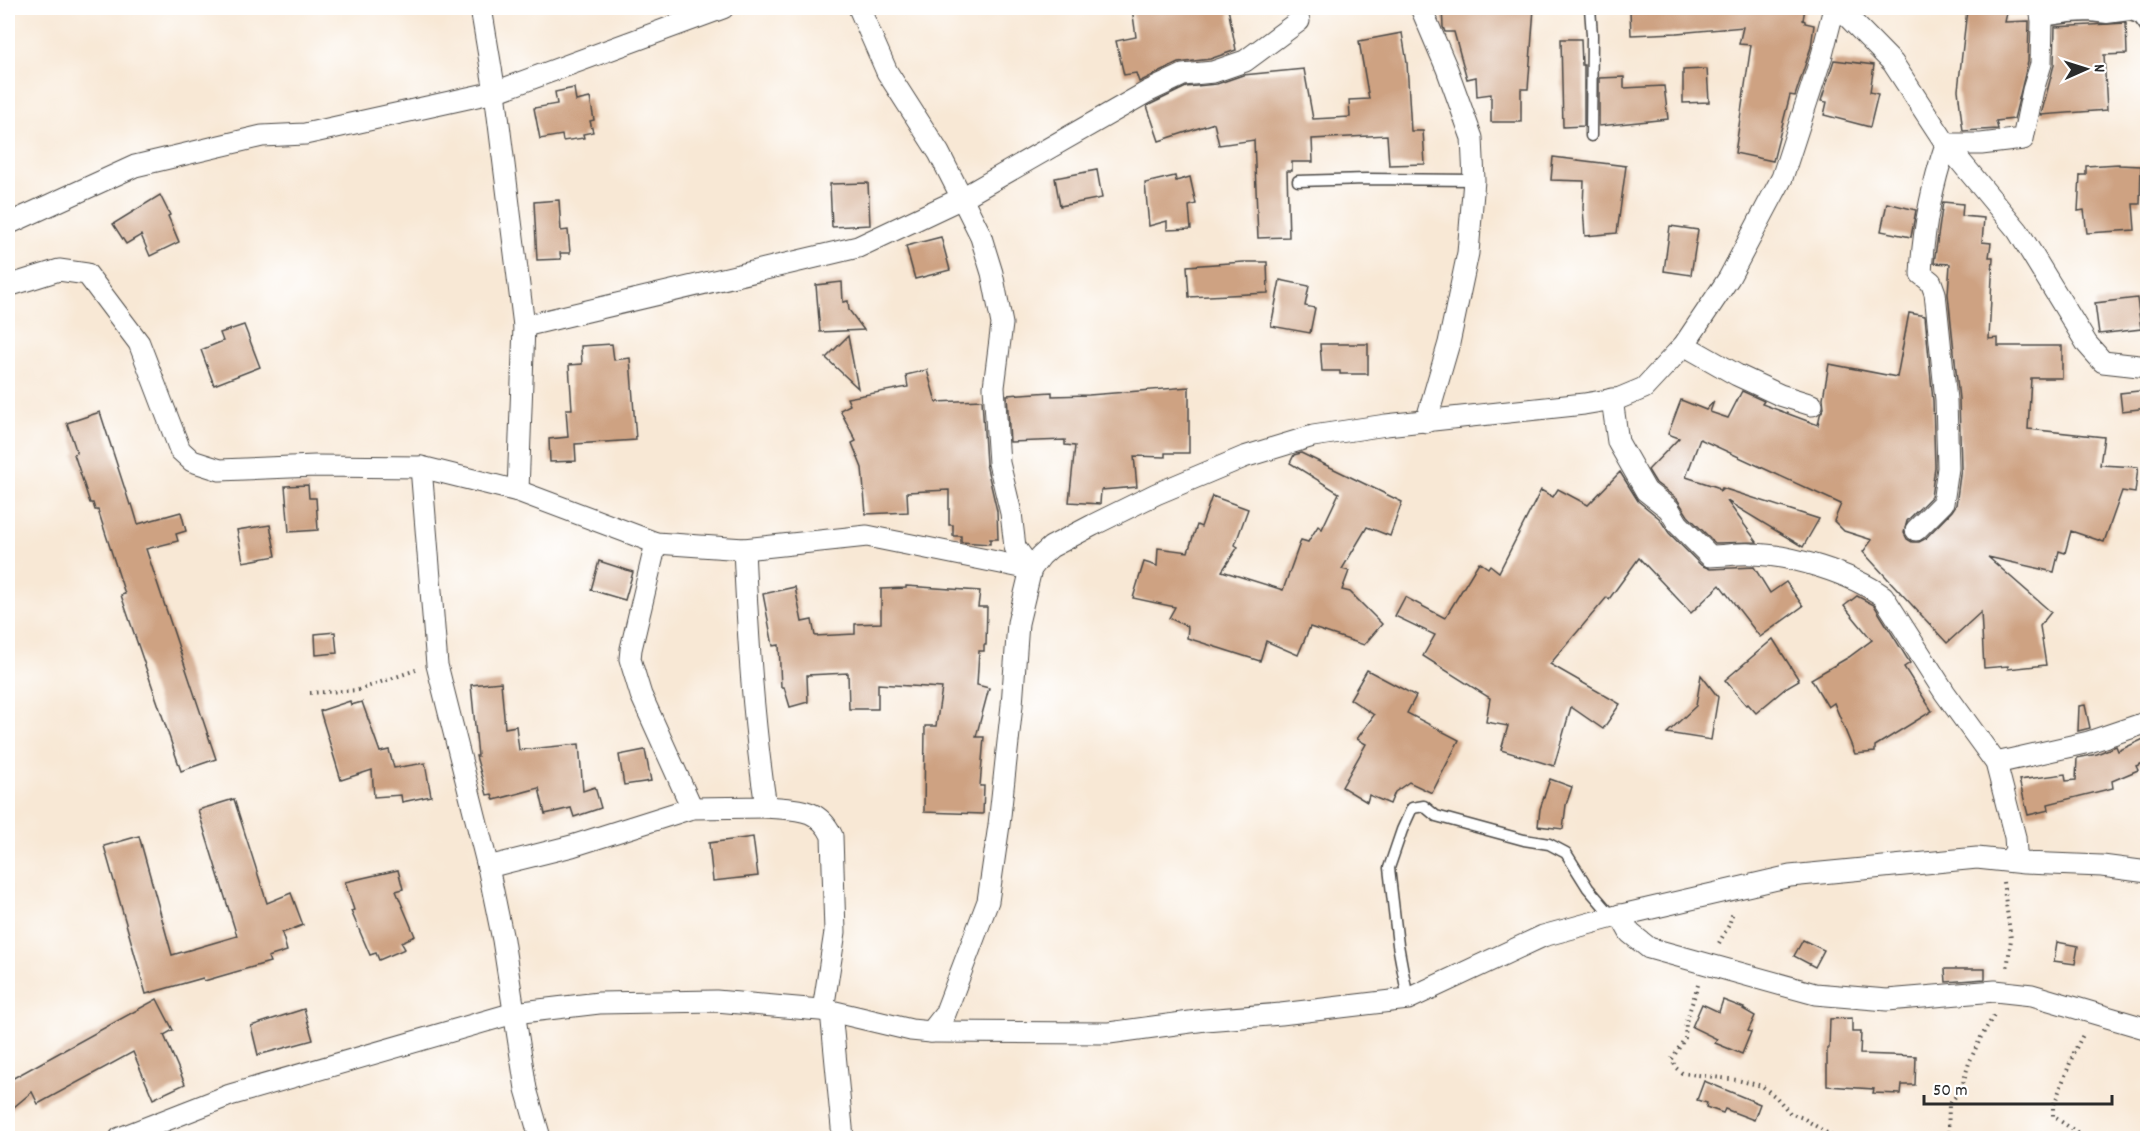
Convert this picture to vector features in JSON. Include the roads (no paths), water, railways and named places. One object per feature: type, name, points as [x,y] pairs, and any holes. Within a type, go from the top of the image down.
[{"type":"street","points":[[481,8],[495,92],[524,326],[518,491]]},
{"type":"street","points":[[8,224],[135,166],[262,136],[305,134],[495,92],[723,8]]},
{"type":"street","points":[[859,8],[887,72],[939,153],[962,198],[980,234],[992,273],[1002,324],[994,387],[999,463],[1011,513],[1015,547],[1031,569]]},
{"type":"street","points":[[1421,8],[1447,69],[1472,138],[1474,180],[1468,253],[1449,343],[1426,422]]},
{"type":"street","points":[[931,1032],[945,1014],[988,901],[1002,804],[1018,623],[1031,569],[1041,556],[1052,547],[1156,494],[1244,457],[1313,436],[1386,425],[1620,398],[1644,387],[1684,345],[1729,278],[1782,178],[1822,55],[1834,8]]},
{"type":"street","points":[[1839,8],[1893,63],[1946,144],[2018,231],[2092,350],[2103,362],[2148,367]]},
{"type":"street","points":[[1946,144],[1981,144],[2023,139],[2041,64],[2041,14]]},
{"type":"street","points":[[524,326],[858,247],[962,198],[1183,75],[1213,72],[1245,61],[1299,21]]},
{"type":"street","points":[[1916,530],[1943,503],[1948,468],[1946,400],[1935,293],[1930,282],[1922,274],[1923,244],[1935,176],[1946,144]]},
{"type":"street","points":[[8,286],[58,270],[87,274],[139,343],[180,450],[192,461],[220,470],[315,466],[421,467],[518,491],[656,543],[744,549],[867,536],[1031,569]]},
{"type":"street","points":[[1684,345],[1737,375],[1780,395],[1812,405]]},
{"type":"street","points":[[1612,399],[1618,442],[1646,491],[1669,509],[1678,524],[1710,556],[1750,554],[1792,560],[1868,585],[1883,596],[1945,693],[1996,764],[2015,837],[2016,851],[2009,860]]},
{"type":"street","points":[[421,467],[437,665],[489,867],[504,940],[526,1089],[540,1138]]},
{"type":"street","points":[[656,543],[630,659],[642,695],[692,808]]},
{"type":"street","points":[[744,549],[756,746],[766,807]]},
{"type":"street","points":[[1996,764],[2089,741],[2148,722]]},
{"type":"street","points":[[489,867],[572,846],[692,808],[766,807],[804,810],[819,816],[832,836],[835,932],[827,1010],[843,1138]]},
{"type":"street","points":[[120,1138],[230,1095],[514,1013],[599,1003],[716,1001],[827,1010],[911,1030],[931,1032],[1109,1033],[1205,1020],[1281,1014],[1408,999],[1543,936],[1617,916],[1790,876],[1977,858],[2024,863],[2102,866],[2148,872]]},
{"type":"street","points":[[1617,916],[1630,933],[1649,948],[1815,994],[1887,1000],[1995,991],[2032,995],[2148,1029]]},
{"type":"lane","points":[[1590,8],[1591,136]]},
{"type":"lane","points":[[2041,14],[2107,18],[2130,15],[2139,18],[2148,30]]},
{"type":"lane","points":[[1298,181],[1474,180]]},
{"type":"lane","points":[[1408,999],[1398,945],[1389,868],[1412,808],[1424,806],[1436,816],[1524,840],[1549,844],[1557,848],[1566,853],[1588,888],[1617,916]]}]
